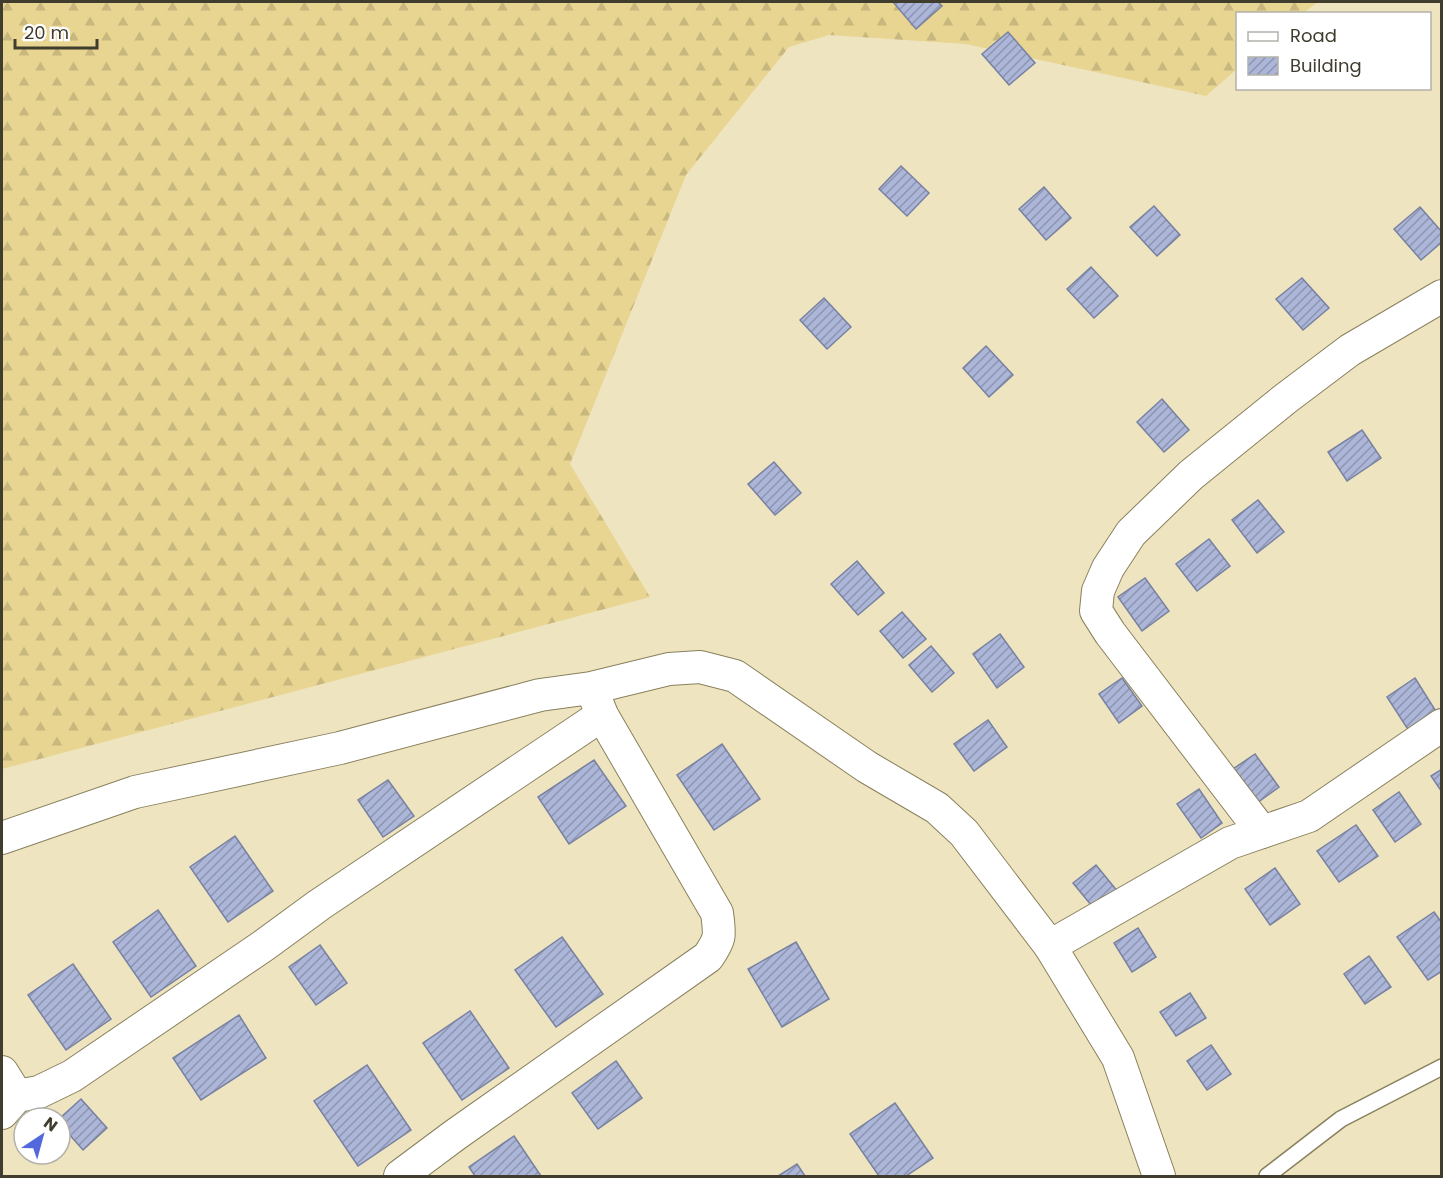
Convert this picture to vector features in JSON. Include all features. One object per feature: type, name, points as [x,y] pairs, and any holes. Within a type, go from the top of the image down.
[{"type":"street","points":[[1262,832],[1110,633],[1096,611],[1098,591],[1108,568],[1131,533],[1191,475],[1350,350],[1442,296]]},
{"type":"street","points":[[7,1094],[39,1092],[72,1076],[254,953],[597,701],[669,669],[700,667],[735,676],[867,767],[937,808],[964,833],[1050,946],[1118,1058],[1159,1176]]},
{"type":"street","points":[[2,838],[135,792],[340,748],[540,695],[597,701]]},
{"type":"street","points":[[400,1176],[708,957],[716,945],[720,933],[717,914],[597,701]]},
{"type":"street","points":[[1050,946],[1230,843],[1309,816],[1442,725]]},
{"type":"lane","points":[[1267,1176],[1341,1119],[1442,1067]]},
{"type":"green space","points":[[2,2],[1318,2],[1304,12],[1236,12],[1236,70],[1206,96],[966,44],[829,35],[789,47],[686,175],[570,464],[650,597],[2,769]]},
{"type":"building","points":[[893,2],[938,2],[942,6],[916,29]]},
{"type":"building","points":[[1008,32],[1035,63],[1009,85],[982,54]]},
{"type":"building","points":[[901,166],[929,193],[907,216],[879,189]]},
{"type":"building","points":[[1044,187],[1071,218],[1046,240],[1019,209]]},
{"type":"building","points":[[1154,206],[1180,235],[1157,256],[1130,227]]},
{"type":"building","points":[[1420,207],[1442,232],[1442,242],[1421,260],[1394,229]]},
{"type":"building","points":[[1091,267],[1118,296],[1094,318],[1067,289]]},
{"type":"building","points":[[1302,278],[1329,308],[1303,330],[1276,299]]},
{"type":"building","points":[[824,298],[851,327],[827,349],[800,320]]},
{"type":"building","points":[[986,346],[1013,375],[989,397],[963,368]]},
{"type":"building","points":[[1162,399],[1189,430],[1164,452],[1137,422]]},
{"type":"building","points":[[1362,430],[1381,458],[1347,481],[1328,452]]},
{"type":"building","points":[[774,462],[801,493],[775,515],[748,484]]},
{"type":"building","points":[[1258,500],[1284,532],[1257,553],[1232,520]]},
{"type":"building","points":[[1209,539],[1230,566],[1197,591],[1176,564]]},
{"type":"building","points":[[857,561],[884,593],[858,615],[831,584]]},
{"type":"building","points":[[1145,578],[1169,611],[1142,631],[1118,597]]},
{"type":"building","points":[[902,612],[926,639],[903,658],[880,631]]},
{"type":"building","points":[[1000,634],[1024,667],[997,688],[973,654]]},
{"type":"building","points":[[931,646],[954,673],[932,692],[909,665]]},
{"type":"building","points":[[1122,678],[1142,706],[1119,723],[1099,694]]},
{"type":"building","points":[[1415,678],[1437,713],[1409,731],[1387,697]]},
{"type":"building","points":[[988,720],[1007,747],[974,771],[954,744]]},
{"type":"building","points":[[722,744],[760,799],[714,830],[677,775]]},
{"type":"building","points":[[1255,754],[1279,787],[1257,803],[1233,769]]},
{"type":"building","points":[[594,760],[626,806],[569,844],[538,797]]},
{"type":"building","points":[[1442,769],[1442,792],[1431,776]]},
{"type":"building","points":[[388,780],[414,816],[383,837],[358,800]]},
{"type":"building","points":[[1199,789],[1222,823],[1201,838],[1177,804]]},
{"type":"building","points":[[1399,792],[1421,824],[1395,842],[1373,810]]},
{"type":"building","points":[[1356,825],[1378,856],[1339,882],[1317,851]]},
{"type":"building","points":[[235,836],[273,891],[228,922],[190,867]]},
{"type":"building","points":[[1096,865],[1118,892],[1096,911],[1073,883]]},
{"type":"building","points":[[1275,868],[1300,904],[1270,925],[1245,889]]},
{"type":"building","points":[[158,910],[196,966],[151,997],[113,942]]},
{"type":"building","points":[[1434,912],[1442,923],[1442,971],[1428,980],[1397,937]]},
{"type":"building","points":[[1138,928],[1156,957],[1132,972],[1114,943]]},
{"type":"building","points":[[562,937],[603,994],[556,1027],[515,970]]},
{"type":"building","points":[[796,942],[829,999],[782,1027],[748,969]]},
{"type":"building","points":[[320,945],[347,983],[316,1005],[289,967]]},
{"type":"building","points":[[1369,956],[1391,987],[1365,1004],[1344,974]]},
{"type":"building","points":[[73,964],[111,1019],[66,1050],[28,995]]},
{"type":"building","points":[[1190,993],[1206,1018],[1176,1036],[1160,1012]]},
{"type":"building","points":[[470,1011],[509,1068],[462,1100],[423,1043]]},
{"type":"building","points":[[239,1015],[266,1058],[201,1100],[173,1058]]},
{"type":"building","points":[[1211,1045],[1231,1074],[1207,1090],[1187,1061]]},
{"type":"building","points":[[616,1061],[642,1098],[598,1129],[572,1093]]},
{"type":"building","points":[[367,1065],[411,1130],[358,1166],[314,1101]]},
{"type":"building","points":[[81,1099],[107,1128],[83,1150],[72,1138],[72,1107]]},
{"type":"building","points":[[895,1103],[933,1158],[906,1176],[879,1176],[850,1134]]},
{"type":"building","points":[[514,1136],[541,1176],[475,1176],[469,1167]]},
{"type":"building","points":[[797,1164],[805,1176],[778,1176]]}]
